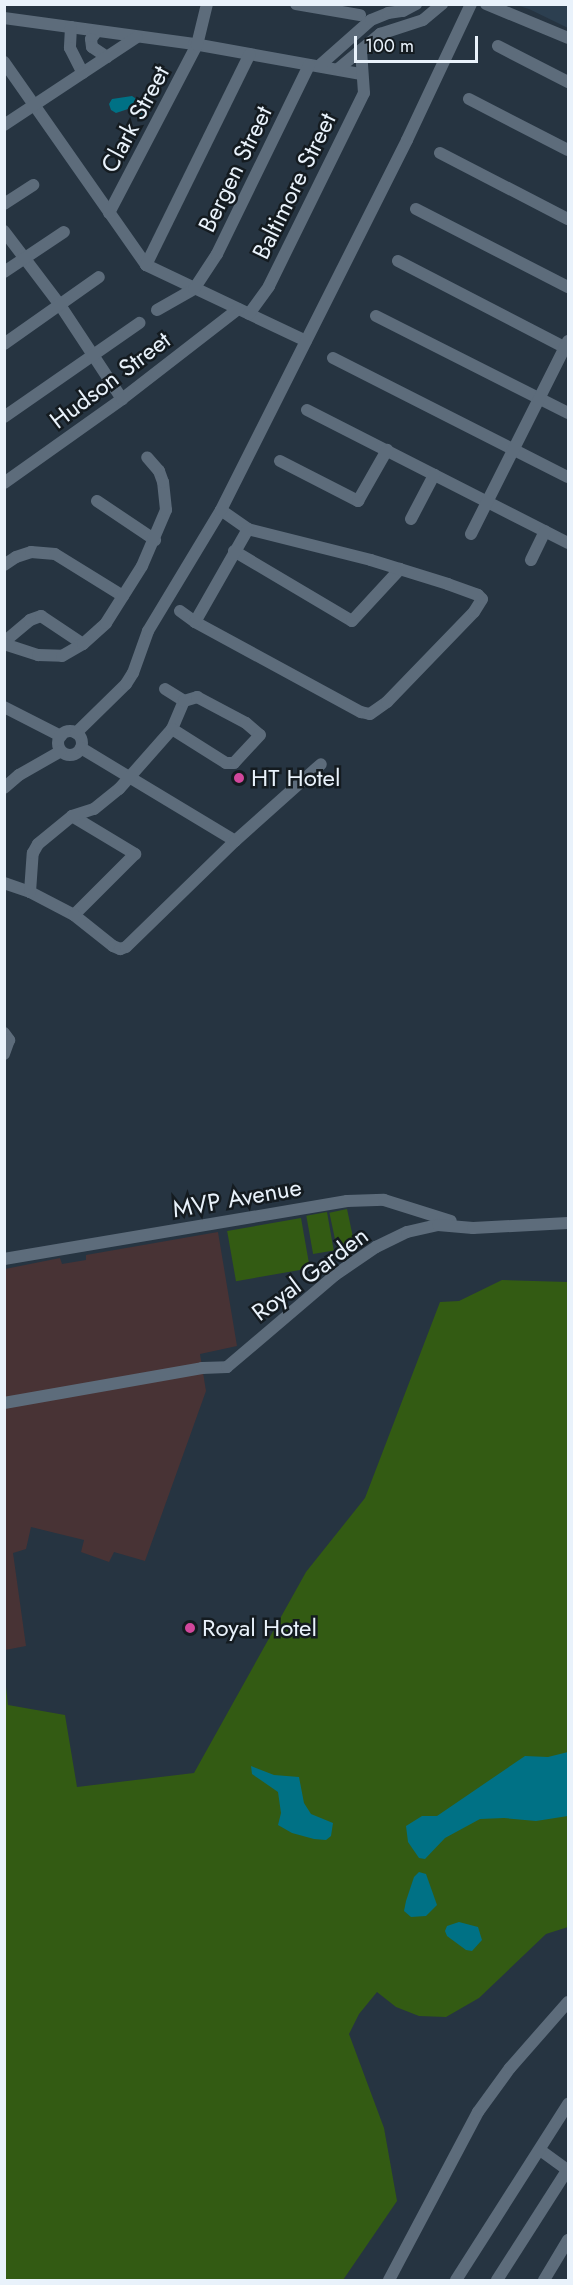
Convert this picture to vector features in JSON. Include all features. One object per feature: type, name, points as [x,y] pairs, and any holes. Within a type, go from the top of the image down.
[{"type":"street","name":"Clark Street","points":[[109,213],[197,45],[207,4]]},
{"type":"street","points":[[296,4],[360,15]]},
{"type":"street","points":[[314,66],[372,20],[388,13],[403,11],[416,4]]},
{"type":"street","points":[[338,69],[380,34],[410,27],[429,16],[442,4]]},
{"type":"street","points":[[76,733],[126,684],[133,673],[148,631],[221,510],[300,338],[407,140],[471,4]]},
{"type":"street","points":[[486,4],[568,38]]},
{"type":"street","points":[[403,11],[410,27]]},
{"type":"street","points":[[4,18],[197,45],[361,74]]},
{"type":"street","points":[[71,27],[70,48],[83,73]]},
{"type":"street","points":[[98,31],[91,39],[92,47],[106,57]]},
{"type":"street","points":[[4,125],[137,37]]},
{"type":"street","points":[[498,46],[568,82]]},
{"type":"street","name":"Baltimore Street","points":[[244,312],[269,286],[364,93],[365,81],[361,74],[361,50]]},
{"type":"street","points":[[146,265],[250,54]]},
{"type":"street","points":[[4,62],[146,265],[300,338]]},
{"type":"street","name":"Bergen Street","points":[[194,289],[217,254],[314,66]]},
{"type":"street","points":[[469,99],[568,150]]},
{"type":"street","points":[[440,153],[568,219]]},
{"type":"street","points":[[4,204],[33,184]]},
{"type":"street","points":[[416,209],[568,287]]},
{"type":"street","points":[[4,231],[60,305],[122,399]]},
{"type":"street","points":[[4,272],[64,232]]},
{"type":"street","points":[[398,261],[567,346],[471,534]]},
{"type":"street","points":[[4,344],[99,277]]},
{"type":"street","points":[[157,310],[194,289]]},
{"type":"street","name":"Hudson Street","points":[[4,483],[244,312]]},
{"type":"street","points":[[376,316],[568,413]]},
{"type":"street","points":[[4,417],[139,322]]},
{"type":"street","points":[[333,358],[568,477]]},
{"type":"street","points":[[307,410],[568,543]]},
{"type":"street","points":[[280,461],[358,501],[387,450]]},
{"type":"street","points":[[84,644],[41,616],[30,620],[4,643],[31,654],[55,656],[66,654],[84,644],[106,623],[155,540],[166,510],[166,492],[159,471],[147,457]]},
{"type":"street","points":[[411,519],[434,475]]},
{"type":"street","points":[[97,501],[155,540]]},
{"type":"street","points":[[180,611],[195,622],[361,712],[373,714],[474,612],[482,600],[478,595],[400,569],[248,529],[221,510]]},
{"type":"street","points":[[195,622],[248,529]]},
{"type":"street","points":[[531,560],[545,531]]},
{"type":"street","points":[[234,551],[352,621],[400,569]]},
{"type":"street","points":[[4,565],[23,554],[41,552],[55,554],[123,596]]},
{"type":"street","points":[[165,689],[184,701],[197,697],[262,733],[234,763],[226,763],[172,729]]},
{"type":"street","points":[[30,892],[34,848],[72,816],[94,809],[119,789],[172,729],[184,701]]},
{"type":"street","points":[[4,707],[61,736]]},
{"type":"street","points":[[67,732],[76,733],[82,741],[81,748],[72,755],[61,751],[58,742],[61,736],[67,732]]},
{"type":"street","points":[[81,748],[235,842]]},
{"type":"street","points":[[4,788],[19,776],[61,751]]},
{"type":"street","points":[[4,883],[30,892],[74,915],[113,946],[120,949],[126,947],[235,842],[321,764]]},
{"type":"street","points":[[72,816],[135,855],[74,915]]},
{"type":"street","points":[[4,1033],[9,1040],[4,1053]]},
{"type":"street","name":"MVP Avenue","points":[[4,1259],[347,1201],[384,1200],[473,1228]]},
{"type":"street","name":"Royal Garden","points":[[4,1403],[202,1368],[227,1367],[335,1275],[376,1247],[407,1233],[438,1225],[473,1228],[568,1223]]},
{"type":"street","points":[[389,2280],[478,2112],[510,2068],[568,2002]]},
{"type":"street","points":[[456,2280],[568,2104]]},
{"type":"street","points":[[502,2279],[568,2169],[540,2150]]},
{"type":"street","points":[[544,2280],[568,2240]]},
{"type":"shaded area","points":[[516,5],[568,5],[568,28],[529,9]]},
{"type":"shaded area","points":[[218,1232],[237,1346],[200,1354],[206,1391],[145,1561],[114,1552],[109,1562],[81,1552],[84,1540],[31,1527],[26,1549],[13,1553],[26,1646],[5,1650],[5,1269],[60,1258],[62,1264],[86,1260],[86,1255]]},
{"type":"green space","points":[[347,1209],[355,1246],[337,1250],[329,1213]]},
{"type":"green space","points":[[327,1212],[334,1250],[313,1254],[306,1216]]},
{"type":"green space","points":[[301,1218],[310,1268],[236,1281],[227,1231]]},
{"type":"green space","points":[[502,1280],[568,1282],[568,1927],[546,1934],[479,1998],[446,2017],[419,2016],[396,2007],[377,1992],[359,2014],[349,2034],[384,2128],[397,2201],[343,2280],[5,2280],[4,1668],[8,1705],[65,1715],[77,1787],[194,1773],[306,1572],[365,1498],[440,1302],[459,1301]]},
{"type":"water","points":[[132,96],[147,106],[143,116],[137,116],[128,109],[116,113],[111,110],[109,104],[112,99]]},
{"type":"water","points":[[568,1752],[568,1816],[536,1821],[504,1818],[480,1819],[445,1838],[425,1859],[419,1858],[408,1842],[406,1826],[422,1816],[437,1816],[525,1756],[548,1757]]},
{"type":"water","points":[[251,1766],[274,1775],[299,1777],[304,1803],[311,1814],[333,1823],[331,1836],[326,1840],[314,1839],[292,1833],[278,1825],[281,1813],[278,1792],[252,1774]]},
{"type":"water","points":[[419,1872],[426,1874],[437,1905],[426,1916],[411,1917],[404,1911],[414,1877]]},
{"type":"water","points":[[459,1922],[478,1927],[482,1940],[472,1951],[466,1950],[447,1936],[445,1931],[447,1926]]},
{"type":"place","name":"HT Hotel","points":[[239,778]]},
{"type":"place","name":"Royal Hotel","points":[[190,1628]]}]
